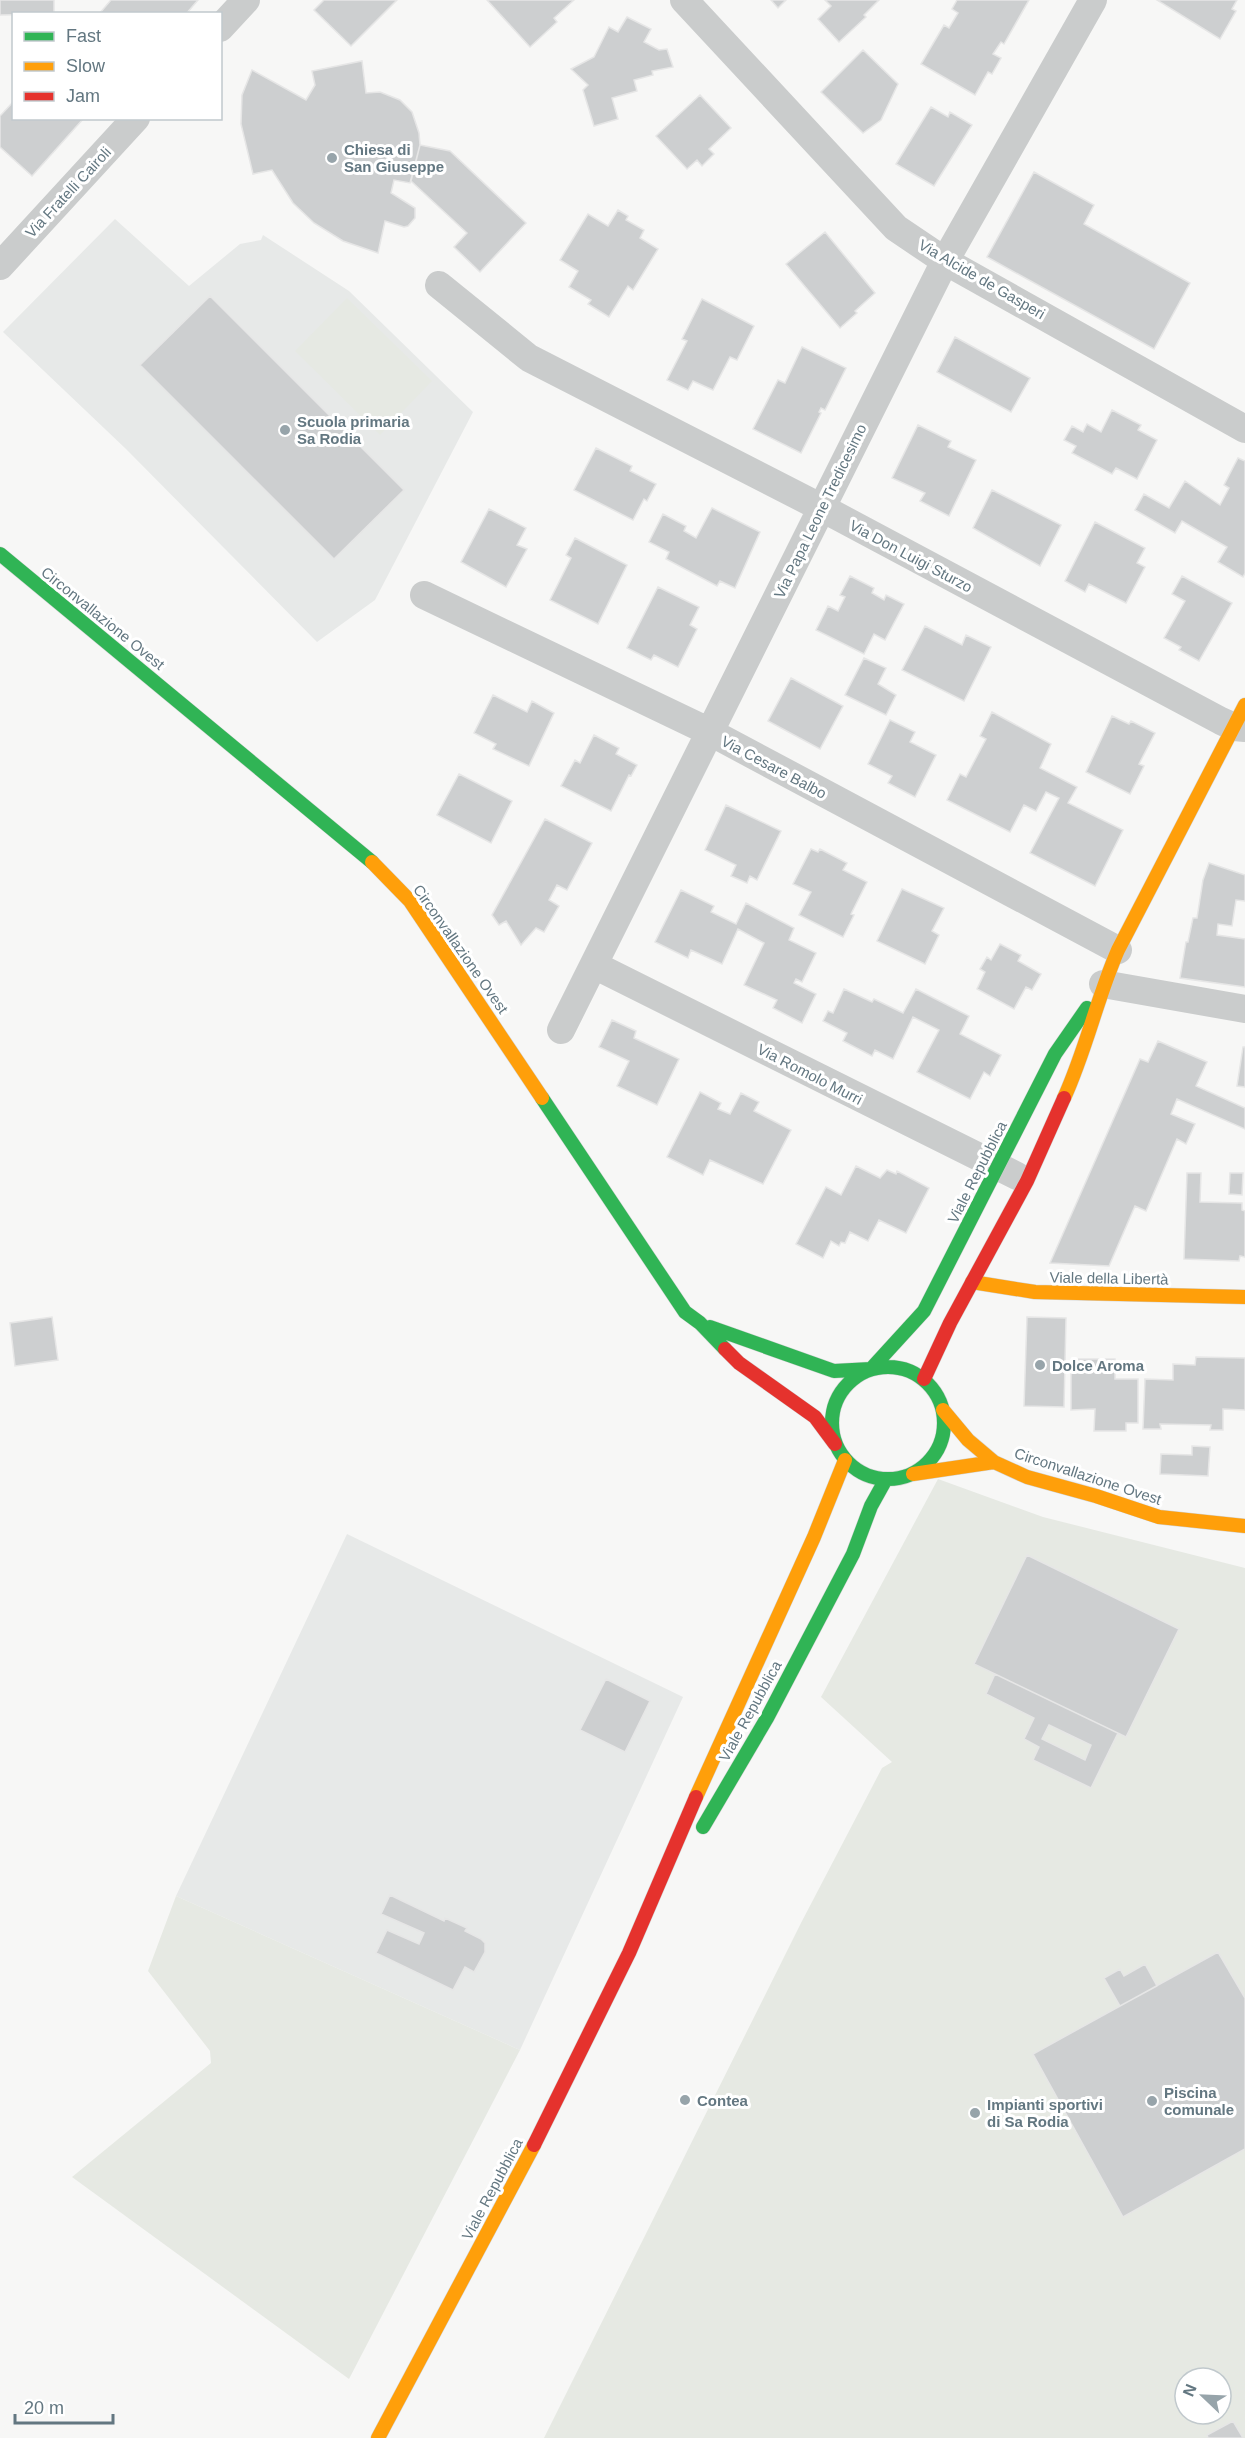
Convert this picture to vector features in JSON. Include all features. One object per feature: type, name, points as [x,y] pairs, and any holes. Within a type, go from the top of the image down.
[{"type":"street","points":[[222,26],[246,0]]},
{"type":"street","name":"Via Alcide de Gasperi","points":[[684,0],[896,228],[945,261],[1245,429]]},
{"type":"street","name":"Via Papa Leone Tredicesimo","points":[[561,1030],[945,261],[1093,0]]},
{"type":"street","name":"Via Fratelli Cairoli","points":[[0,266],[134,120]]},
{"type":"street","name":"Via Don Luigi Sturzo","points":[[439,285],[529,358],[1241,720]]},
{"type":"street","name":"Circonvallazione Ovest","points":[[0,554],[361,851],[410,901],[685,1312],[700,1323]]},
{"type":"street","name":"Via Cesare Balbo","points":[[424,595],[710,732],[1118,950]]},
{"type":"street","name":"Viale Repubblica","points":[[924,1379],[972,1282],[1028,1181],[1079,1066],[1103,984],[1118,950],[1241,720]]},
{"type":"street","name":"Via Romolo Murri","points":[[594,965],[1028,1181]]},
{"type":"street","points":[[1103,984],[1245,1009]]},
{"type":"street","name":"Viale Repubblica","points":[[871,1369],[924,1311],[1055,1054],[1103,984]]},
{"type":"street","name":"Viale della Libertà","points":[[972,1282],[1035,1292],[1245,1297]]},
{"type":"street","points":[[700,1323],[834,1371],[890,1366],[908,1370],[924,1379],[936,1393],[943,1410],[944,1429],[939,1447],[928,1462],[913,1474],[896,1479],[886,1479],[859,1472],[845,1460],[815,1417],[739,1363],[700,1323]]},
{"type":"street","points":[[835,1444],[831,1426],[833,1407],[842,1390],[855,1377],[871,1369]]},
{"type":"street","name":"Circonvallazione Ovest","points":[[943,1410],[968,1440],[994,1462],[1027,1477],[1159,1516],[1245,1526]]},
{"type":"street","name":"Viale Repubblica","points":[[378,2438],[542,2130],[629,1953],[699,1791],[814,1537],[845,1460]]},
{"type":"street","name":"Circonvallazione Ovest","points":[[913,1474],[994,1462]]},
{"type":"street","name":"Viale Repubblica","points":[[629,1953],[772,1708],[853,1554],[871,1506],[886,1479]]},
{"type":"shaded area","name":"Scuola primaria Sa Rodia","points":[[115,219],[189,286],[240,244],[261,240],[263,235],[349,291],[473,412],[375,600],[317,642],[126,449],[3,332]]},
{"type":"shaded area","points":[[347,298],[432,381],[380,435],[295,351]]},
{"type":"shaded area","name":"Impianti sportivi di Sa Rodia","points":[[938,1479],[1043,1517],[1245,1568],[1245,2438],[544,2438],[801,1923],[882,1768],[892,1762],[821,1697]]},
{"type":"shaded area","points":[[347,1534],[683,1697],[520,2050],[176,1896]]},
{"type":"shaded area","points":[[176,1896],[520,2050],[349,2379],[72,2177],[211,2063],[210,2051],[148,1971]]},
{"type":"building","points":[[0,0],[54,0],[54,12],[12,12],[12,15],[0,15]]},
{"type":"building","points":[[111,0],[198,0],[188,12],[101,12]]},
{"type":"building","points":[[324,0],[397,0],[351,46],[314,10]]},
{"type":"building","points":[[487,0],[574,0],[554,18],[557,22],[530,47]]},
{"type":"building","points":[[771,0],[786,0],[778,8]]},
{"type":"building","points":[[825,0],[879,0],[864,15],[866,17],[839,42],[818,19],[831,6]]},
{"type":"building","points":[[957,0],[1029,0],[1004,44],[1001,42],[993,54],[1001,58],[992,74],[988,72],[975,95],[921,64],[944,25],[949,28],[958,13],[952,9]]},
{"type":"building","points":[[1157,0],[1237,0],[1232,9],[1236,11],[1220,39]]},
{"type":"building","points":[[627,17],[651,29],[644,42],[659,50],[667,49],[673,67],[652,71],[653,75],[634,80],[637,91],[612,98],[618,119],[594,126],[583,90],[588,85],[571,69],[594,57],[609,27],[618,32]]},
{"type":"building","points":[[863,50],[898,84],[881,120],[863,133],[821,92]]},
{"type":"building","name":"Chiesa di San Giuseppe","points":[[362,61],[366,93],[380,92],[400,100],[412,112],[419,133],[420,145],[410,183],[394,180],[391,193],[415,208],[415,218],[404,227],[385,221],[378,253],[343,241],[314,223],[293,203],[272,170],[253,174],[241,124],[242,95],[252,70],[306,100],[315,85],[312,71]]},
{"type":"building","points":[[700,95],[731,128],[709,149],[714,154],[702,166],[697,160],[687,169],[656,136]]},
{"type":"building","points":[[12,103],[12,120],[82,120],[32,176],[0,147],[0,116]]},
{"type":"building","points":[[931,107],[948,117],[950,112],[972,125],[934,186],[896,164]]},
{"type":"building","points":[[420,145],[450,151],[526,223],[480,272],[454,247],[467,233],[411,181]]},
{"type":"building","points":[[1034,172],[1094,205],[1084,224],[1190,283],[1154,349],[987,257]]},
{"type":"building","points":[[618,210],[628,216],[626,220],[644,230],[640,238],[658,249],[633,290],[628,286],[609,317],[588,304],[591,300],[569,287],[578,271],[560,260],[588,214],[608,226]]},
{"type":"building","points":[[825,232],[875,293],[840,328],[786,264]]},
{"type":"building","points":[[210,296],[404,490],[334,559],[140,365]]},
{"type":"building","points":[[702,299],[754,326],[737,360],[730,357],[713,390],[693,381],[688,390],[667,380],[687,341],[682,339]]},
{"type":"building","points":[[955,337],[1030,378],[1011,412],[937,372]]},
{"type":"building","points":[[802,347],[846,368],[825,410],[821,408],[819,412],[821,413],[801,453],[753,429],[778,380],[785,383]]},
{"type":"building","points":[[1112,410],[1141,425],[1138,430],[1157,440],[1137,479],[1116,468],[1112,474],[1072,453],[1076,446],[1064,440],[1072,426],[1083,432],[1087,424],[1101,432]]},
{"type":"building","points":[[918,425],[951,441],[948,447],[976,460],[949,516],[920,501],[925,493],[892,478]]},
{"type":"building","points":[[596,448],[632,466],[630,471],[656,484],[647,501],[644,499],[633,520],[574,490]]},
{"type":"building","points":[[1238,458],[1245,461],[1245,573],[1243,577],[1218,562],[1227,547],[1182,521],[1175,533],[1135,510],[1144,494],[1169,508],[1185,481],[1220,505],[1229,488],[1224,485]]},
{"type":"building","points":[[992,490],[1061,525],[1040,566],[973,528]]},
{"type":"building","points":[[712,508],[760,532],[735,588],[720,581],[717,586],[666,559],[669,552],[649,542],[663,514],[686,526],[684,531],[696,538]]},
{"type":"building","points":[[489,509],[526,528],[517,545],[527,549],[506,587],[461,562]]},
{"type":"building","points":[[1095,522],[1145,548],[1137,563],[1145,567],[1126,603],[1089,584],[1085,592],[1065,581]]},
{"type":"building","points":[[575,538],[627,565],[598,624],[550,600],[571,558],[566,555]]},
{"type":"building","points":[[850,576],[874,588],[872,593],[884,600],[886,595],[904,604],[885,640],[874,634],[864,654],[816,630],[828,606],[838,611],[845,597],[840,595]]},
{"type":"building","points":[[1182,576],[1232,603],[1199,661],[1179,650],[1181,647],[1164,638],[1185,601],[1172,594]]},
{"type":"building","points":[[658,587],[699,607],[690,625],[697,629],[678,667],[654,655],[651,660],[627,648]]},
{"type":"building","points":[[925,626],[962,645],[966,635],[991,647],[964,701],[902,670]]},
{"type":"building","points":[[864,658],[886,668],[878,684],[896,695],[886,715],[845,695]]},
{"type":"building","points":[[791,678],[843,706],[820,749],[768,721]]},
{"type":"building","points":[[493,695],[527,712],[532,701],[554,713],[529,766],[493,749],[496,744],[474,733]]},
{"type":"building","points":[[992,712],[1051,744],[1040,768],[1077,787],[1068,803],[1123,830],[1095,886],[1030,853],[1059,798],[1046,792],[1036,811],[1024,805],[1010,832],[947,800],[960,774],[966,777],[986,739],[980,736]]},
{"type":"building","points":[[1112,716],[1129,724],[1131,721],[1155,733],[1139,764],[1144,766],[1130,794],[1086,772]]},
{"type":"building","points":[[890,720],[915,732],[910,742],[936,755],[915,797],[888,783],[892,776],[868,764]]},
{"type":"building","points":[[594,735],[619,748],[616,754],[637,765],[631,776],[629,775],[611,811],[561,786],[575,760],[580,763]]},
{"type":"building","points":[[459,774],[512,801],[491,843],[437,815]]},
{"type":"building","points":[[726,805],[781,831],[757,880],[750,876],[747,883],[731,876],[736,865],[705,850]]},
{"type":"building","points":[[545,819],[592,843],[567,890],[557,885],[549,900],[559,906],[544,932],[536,928],[521,945],[506,921],[499,925],[492,915]]},
{"type":"building","points":[[811,849],[818,852],[820,849],[847,863],[843,870],[867,882],[851,914],[854,915],[843,937],[799,915],[811,892],[793,884]]},
{"type":"building","points":[[1209,863],[1245,875],[1245,901],[1236,900],[1232,926],[1218,924],[1217,935],[1245,939],[1245,987],[1180,978],[1186,942],[1188,942],[1193,918],[1197,918],[1203,880]]},
{"type":"building","points":[[902,889],[944,908],[932,931],[939,935],[925,964],[877,941]]},
{"type":"building","points":[[681,890],[714,906],[711,912],[736,924],[746,903],[794,928],[789,940],[816,953],[802,982],[796,979],[794,983],[816,994],[802,1023],[773,1008],[777,1000],[744,985],[764,943],[738,929],[722,964],[691,950],[688,958],[655,942]]},
{"type":"building","points":[[1000,944],[1021,955],[1018,961],[1041,974],[1032,990],[1026,987],[1014,1009],[977,989],[985,972],[980,969],[987,957],[991,960]]},
{"type":"building","points":[[844,989],[872,1002],[874,999],[903,1013],[916,989],[969,1016],[960,1034],[1001,1055],[990,1076],[984,1072],[970,1099],[917,1072],[939,1030],[913,1017],[893,1059],[875,1050],[872,1056],[843,1041],[847,1033],[823,1021],[828,1011],[833,1013]]},
{"type":"building","points":[[612,1020],[636,1031],[634,1038],[679,1059],[657,1105],[617,1086],[629,1061],[599,1047]]},
{"type":"building","points":[[1158,1041],[1207,1062],[1196,1086],[1245,1108],[1245,1129],[1177,1099],[1171,1114],[1195,1124],[1186,1144],[1177,1139],[1146,1211],[1135,1206],[1109,1266],[1050,1263],[1140,1059],[1148,1062]]},
{"type":"building","points":[[1243,1047],[1245,1047],[1245,1087],[1237,1086]]},
{"type":"building","points":[[700,1092],[721,1103],[718,1109],[730,1114],[741,1093],[759,1102],[754,1111],[791,1130],[763,1184],[710,1160],[703,1175],[667,1157]]},
{"type":"building","points":[[856,1166],[880,1178],[887,1170],[896,1174],[897,1171],[929,1188],[906,1233],[879,1220],[868,1241],[850,1232],[845,1243],[841,1242],[839,1246],[831,1241],[823,1258],[796,1244],[826,1187],[841,1195]]},
{"type":"building","points":[[1187,1173],[1201,1173],[1200,1202],[1242,1203],[1242,1210],[1245,1211],[1245,1257],[1240,1256],[1239,1261],[1184,1259]]},
{"type":"building","points":[[1230,1173],[1243,1173],[1242,1195],[1229,1194]]},
{"type":"building","points":[[52,1317],[58,1360],[15,1366],[10,1323]]},
{"type":"building","points":[[1027,1317],[1066,1318],[1064,1407],[1024,1406]]},
{"type":"building","points":[[1196,1357],[1245,1358],[1245,1410],[1223,1409],[1223,1430],[1210,1430],[1211,1425],[1160,1424],[1161,1429],[1143,1429],[1145,1379],[1173,1380],[1173,1364],[1195,1365]]},
{"type":"building","points":[[1071,1359],[1115,1359],[1115,1379],[1138,1379],[1138,1423],[1126,1423],[1126,1431],[1094,1431],[1095,1409],[1071,1410]]},
{"type":"building","points":[[1192,1446],[1210,1447],[1208,1476],[1160,1474],[1161,1454],[1192,1455]]},
{"type":"building","points":[[1027,1555],[1179,1629],[1126,1737],[974,1664]]},
{"type":"building","points":[[995,1674],[1118,1733],[1091,1788],[1033,1760],[1039,1747],[1024,1739],[1034,1718],[986,1694]],"holes":[[[1049,1725],[1091,1745],[1085,1760],[1042,1739]]]},
{"type":"building","points":[[606,1679],[650,1701],[625,1752],[580,1730]]},
{"type":"building","points":[[390,1895],[444,1921],[445,1918],[467,1928],[465,1931],[485,1943],[485,1952],[474,1972],[465,1967],[453,1990],[376,1953],[387,1930],[419,1944],[424,1933],[381,1914]]},
{"type":"building","name":"Piscina comunale","points":[[1218,1952],[1245,1998],[1245,2149],[1123,2217],[1033,2054]]},
{"type":"building","points":[[1145,1964],[1157,1986],[1120,2006],[1104,1978],[1120,1969],[1124,1976]]},
{"type":"building","points":[[1233,2421],[1243,2438],[1208,2438],[1207,2435],[1224,2426],[1233,2426]]},
{"type":"traffic: fast","points":[[0,554],[372,862]]},
{"type":"traffic: fast","points":[[871,1369],[924,1311],[1055,1054],[1087,1008]]},
{"type":"traffic: fast","points":[[542,1098],[685,1312],[700,1323],[725,1349]]},
{"type":"traffic: fast","points":[[710,1327],[834,1371],[871,1369]]},
{"type":"traffic: fast","points":[[888,1367],[910,1371],[928,1383],[940,1401],[944,1423],[940,1445],[928,1463],[910,1475],[888,1479],[866,1475],[848,1463],[836,1445],[832,1423],[836,1401],[848,1383],[866,1371],[888,1367]]},
{"type":"traffic: fast","points":[[703,1827],[767,1718],[853,1554],[871,1506],[886,1479]]},
{"type":"traffic: slow","points":[[1064,1098],[1118,950],[1245,705]]},
{"type":"traffic: slow","points":[[372,862],[410,901],[542,1098]]},
{"type":"traffic: slow","points":[[972,1282],[1035,1292],[1245,1297]]},
{"type":"traffic: slow","points":[[943,1410],[968,1440],[994,1462],[1027,1477],[1096,1496],[1159,1517],[1245,1526]]},
{"type":"traffic: slow","points":[[696,1797],[814,1537],[845,1460]]},
{"type":"traffic: slow","points":[[913,1474],[994,1462]]},
{"type":"traffic: slow","points":[[378,2438],[534,2145]]},
{"type":"traffic: jam","points":[[924,1379],[950,1323],[1027,1181],[1064,1098]]},
{"type":"traffic: jam","points":[[725,1349],[739,1363],[815,1417],[835,1444]]},
{"type":"traffic: jam","points":[[534,2145],[629,1953],[696,1797]]},
{"type":"place","name":"Chiesa di San Giuseppe","points":[[332,158]]},
{"type":"place","name":"Scuola primaria Sa Rodia","points":[[285,430]]},
{"type":"place","name":"Dolce Aroma","points":[[1040,1365]]},
{"type":"place","name":"Contea","points":[[685,2100]]},
{"type":"place","name":"Piscina comunale","points":[[1152,2101]]},
{"type":"place","name":"Impianti sportivi di Sa Rodia","points":[[975,2113]]}]
